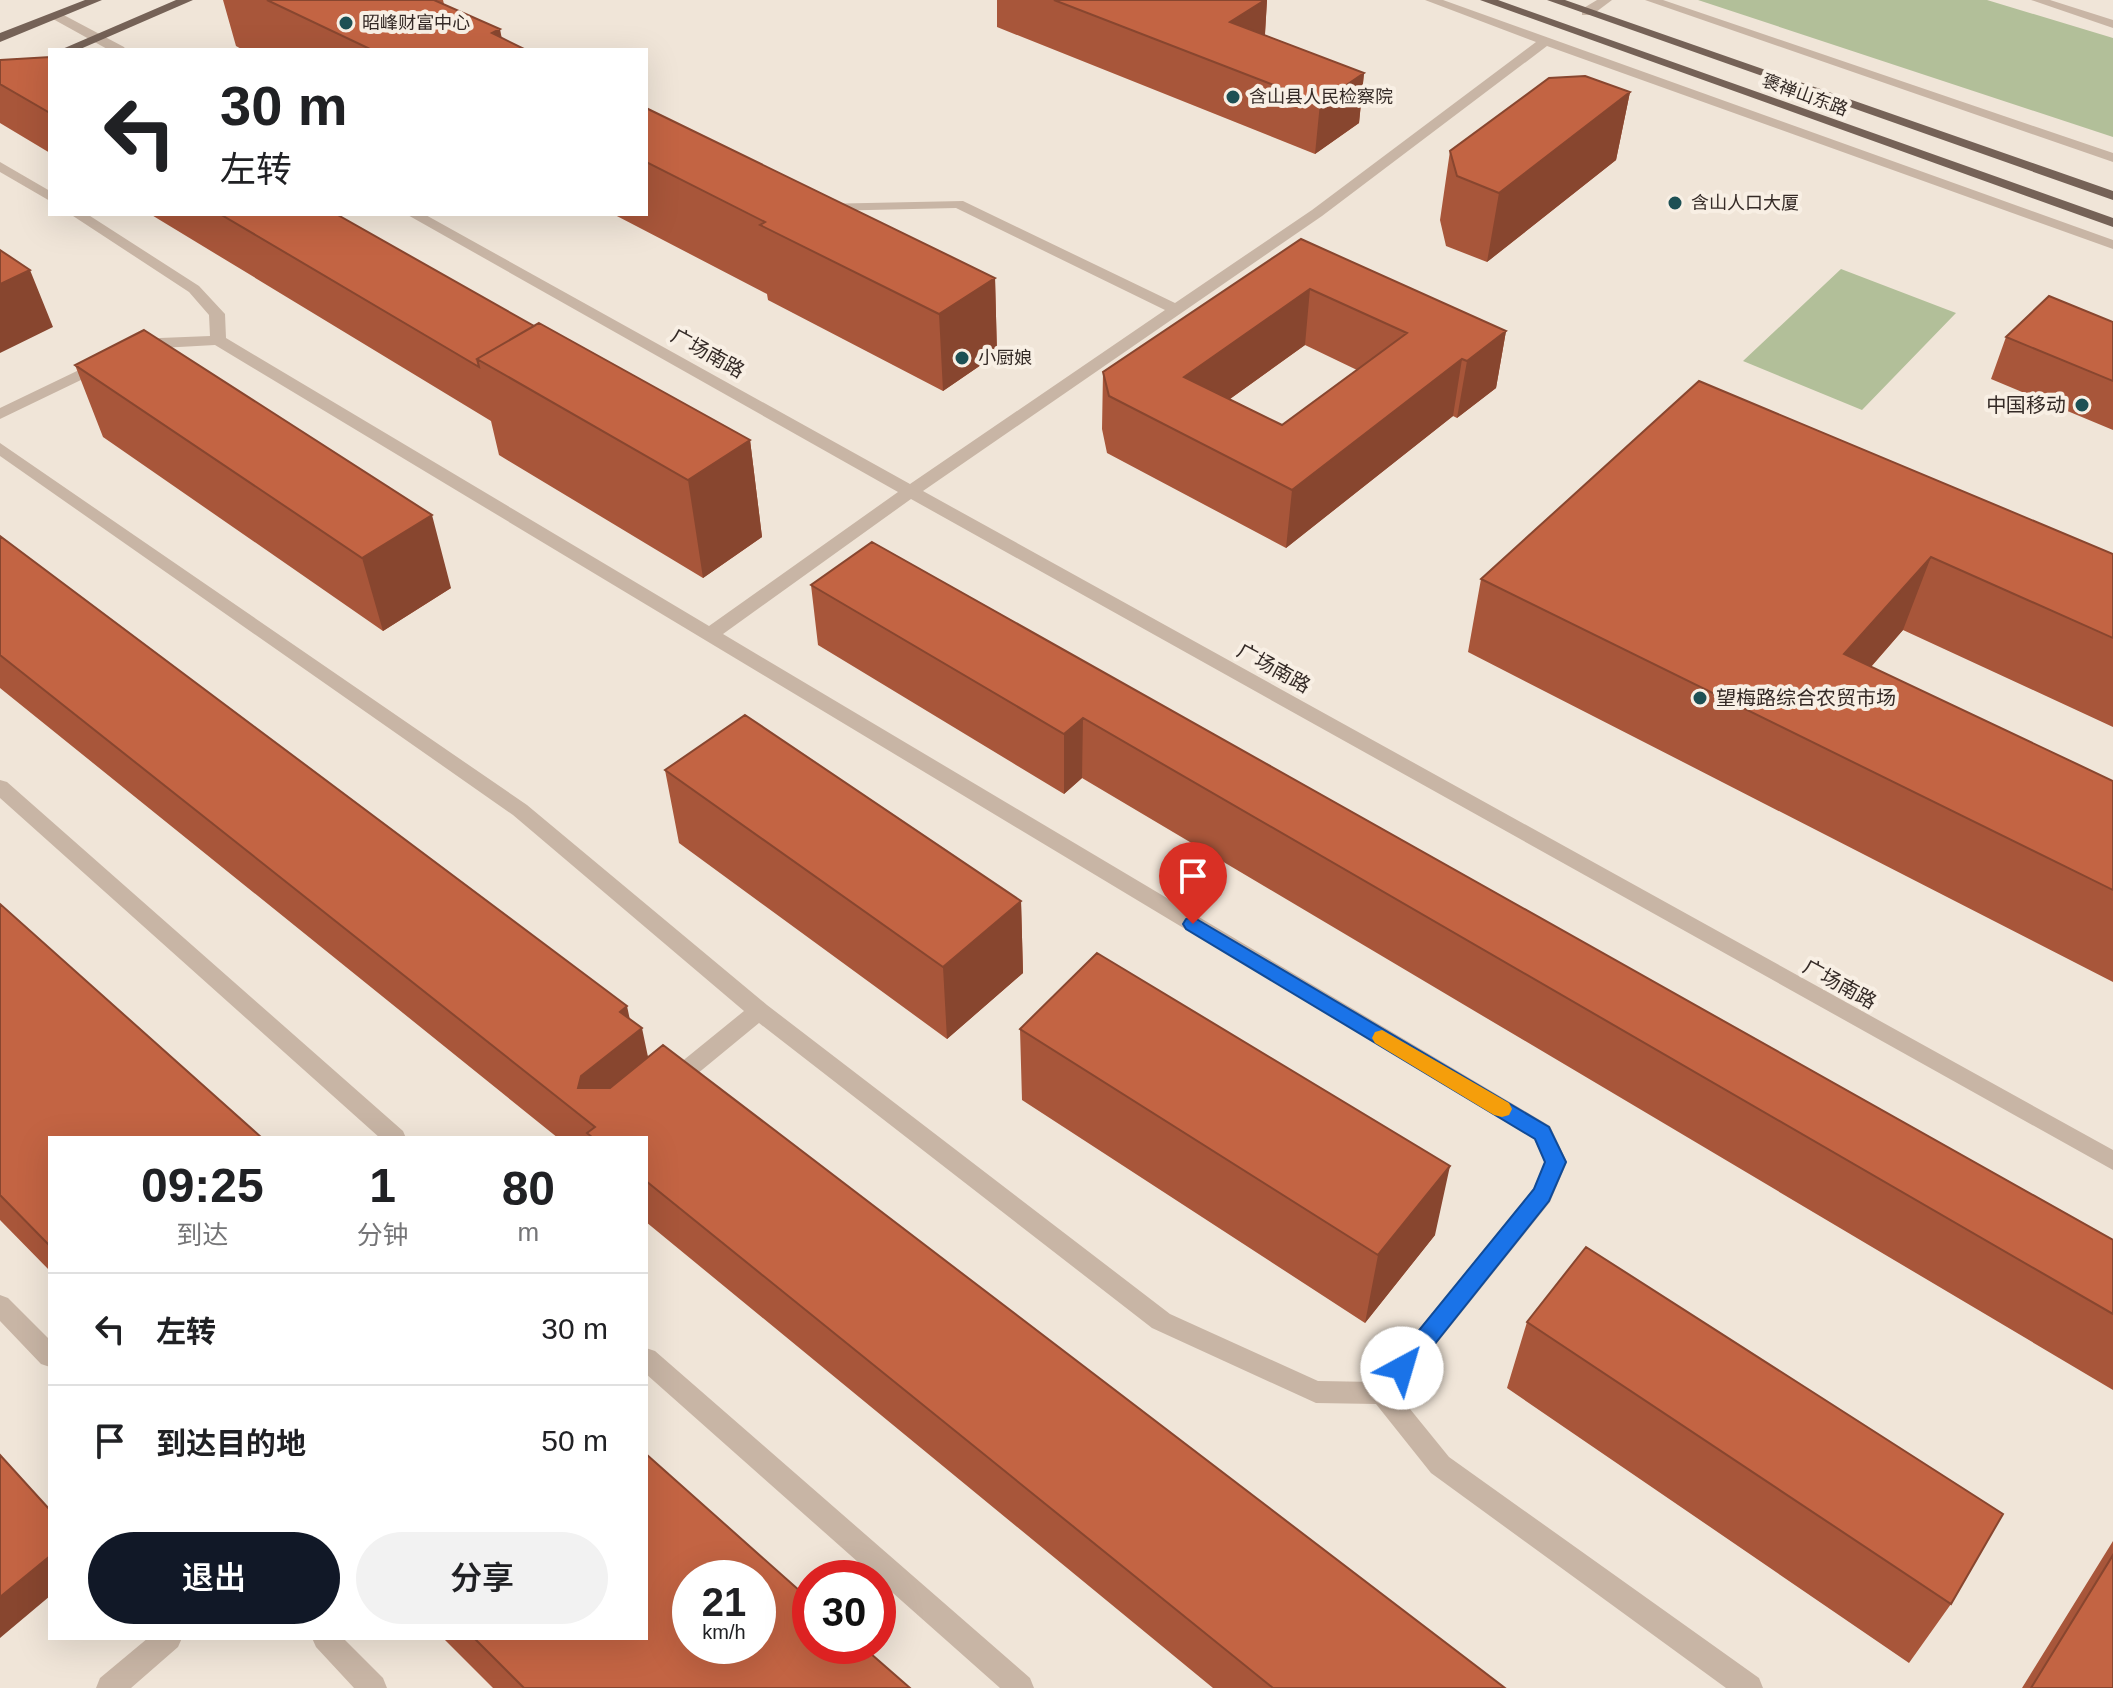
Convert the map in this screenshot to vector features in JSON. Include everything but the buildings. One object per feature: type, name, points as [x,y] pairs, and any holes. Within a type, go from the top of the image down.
[{"type":"main road","points":[[0,38],[96,0]]},
{"type":"main road","points":[[72,48],[187,0]]},
{"type":"main road","name":"褒禅山东路","points":[[1486,0],[2113,223]]},
{"type":"main road","name":"褒禅山东路","points":[[1553,0],[2113,196]]},
{"type":"street","points":[[1431,0],[2113,245]]},
{"type":"street","points":[[1587,12],[1606,0]]},
{"type":"street","points":[[1651,0],[2113,158]]},
{"type":"street","points":[[2037,0],[2113,24]]},
{"type":"street","points":[[58,16],[115,48]]},
{"type":"street","points":[[709,635],[911,491],[1317,213],[1546,41]]},
{"type":"street","points":[[1,166],[48,196]]},
{"type":"street","points":[[803,203],[830,209],[958,204],[1176,310]]},
{"type":"street","points":[[80,216],[194,289],[217,314],[218,340]]},
{"type":"street","name":"广场南路","points":[[417,216],[2113,1161]]},
{"type":"street","points":[[0,414],[113,358],[160,343],[218,340],[1542,1133],[1556,1162],[1542,1195],[1382,1393]]},
{"type":"street","points":[[0,448],[520,810],[759,1011],[1161,1321],[1316,1392],[1382,1393]]},
{"type":"street","points":[[0,787],[393,1136]]},
{"type":"street","points":[[652,1099],[759,1011]]},
{"type":"street","points":[[0,1305],[48,1354]]},
{"type":"street","points":[[648,1361],[1020,1688]]},
{"type":"street","points":[[1382,1393],[1440,1465],[1749,1688]]},
{"type":"street","points":[[110,1688],[167,1640]]},
{"type":"street","points":[[327,1640],[373,1688]]},
{"type":"green space","points":[[1698,0],[1987,0],[2113,38],[2113,137]]},
{"type":"green space","points":[[1841,269],[1956,313],[1862,410],[1743,361]]},
{"type":"slow traffic","points":[[1382,1038],[1502,1109]]},
{"type":"place","name":"昭峰财富中心","points":[[346,23]]},
{"type":"place","name":"含山县人民检察院","points":[[1233,97]]},
{"type":"place","name":"含山人口大厦","points":[[1675,203]]},
{"type":"place","name":"小厨娘","points":[[962,358]]},
{"type":"place","name":"中国移动","points":[[2082,405]]},
{"type":"place","name":"望梅路综合农贸市场","points":[[1700,698]]},
{"type":"route","points":[[1193,924],[1542,1133],[1556,1162],[1542,1195],[1402,1368]]}]
